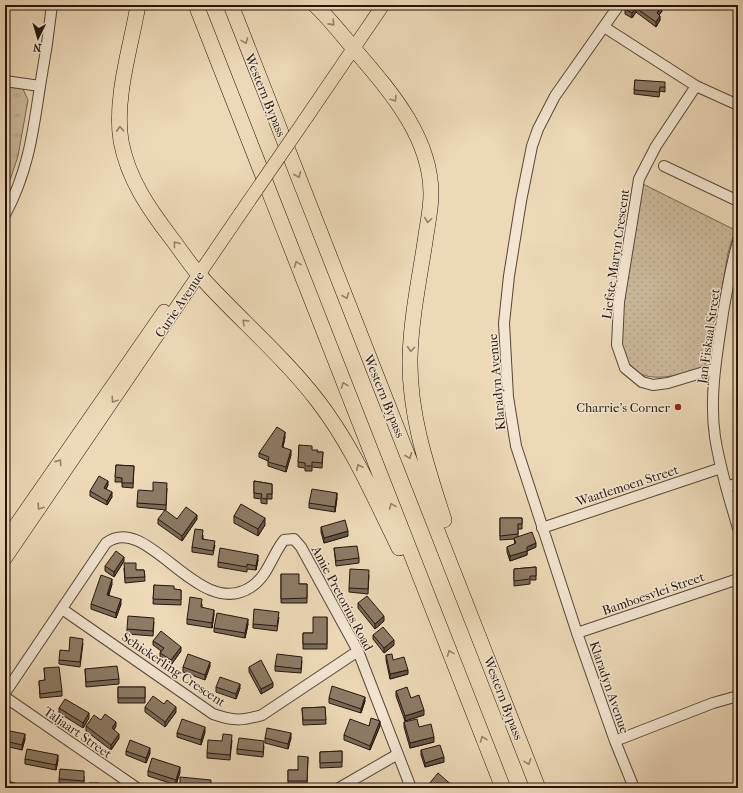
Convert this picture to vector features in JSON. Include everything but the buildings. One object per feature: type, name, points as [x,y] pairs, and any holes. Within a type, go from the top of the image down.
[{"type":"highway","points":[[138,5],[120,109],[122,146],[129,170],[144,200],[196,272],[294,372],[335,425],[357,461],[409,569],[434,614]]},
{"type":"highway","points":[[196,5],[503,788]]},
{"type":"highway","name":"Western Bypass","points":[[231,5],[479,634],[538,788]]},
{"type":"highway","points":[[315,5],[384,85],[414,129],[423,150],[429,173],[431,194],[415,298],[412,330],[410,359],[412,391],[417,428],[427,466],[479,634]]},
{"type":"main road","points":[[351,45],[373,5]]},
{"type":"main road","points":[[351,45],[383,5]]},
{"type":"main road","name":"Curie Avenue","points":[[5,559],[196,272],[351,45]]},
{"type":"main road","name":"Curie Avenue","points":[[5,540],[196,272]]},
{"type":"street","points":[[5,215],[20,183],[28,161],[52,5]]},
{"type":"street","name":"Klaradyn Avenue","points":[[619,5],[555,96],[538,129],[532,146],[521,201],[509,276],[504,323],[509,404],[516,446],[577,633],[615,741],[634,788]]},
{"type":"street","points":[[604,27],[696,86],[738,105]]},
{"type":"street","points":[[5,81],[40,86]]},
{"type":"street","name":"Liefste Maryn Crescent","points":[[696,86],[648,159],[639,179],[619,302],[617,345],[625,368],[642,382],[653,384],[668,383],[714,370]]},
{"type":"street","points":[[664,166],[738,201]]},
{"type":"street","name":"Jan Fiskaal Street","points":[[738,242],[728,281],[714,370],[715,435],[721,468],[738,528]]},
{"type":"street","name":"Waatlemoen Street","points":[[542,528],[721,468]]},
{"type":"street","points":[[726,487],[738,483]]},
{"type":"street","name":"Amie Pretorius Road","points":[[5,693],[106,543],[113,538],[121,536],[138,541],[207,589],[214,592],[229,594],[244,590],[257,582],[263,576],[280,544],[288,538],[294,539],[301,547],[358,651],[411,788]]},
{"type":"street","name":"Bamboesvlei Street","points":[[577,633],[738,579]]},
{"type":"street","name":"Schickerling Crescent","points":[[62,609],[213,714],[228,719],[244,721],[262,715],[358,651]]},
{"type":"street","points":[[615,741],[713,703],[738,696]]},
{"type":"street","name":"Taljaart Street","points":[[5,697],[137,788]]},
{"type":"street","points":[[339,788],[398,754]]},
{"type":"green space","points":[[5,86],[23,89],[28,100],[18,156],[5,195]]},
{"type":"green space","points":[[643,184],[735,230],[728,253],[710,358],[702,367],[683,374],[649,377],[640,374],[628,365],[623,352],[621,331],[626,278]]},
{"type":"place","name":"Charrie's Corner","points":[[678,407]]}]
